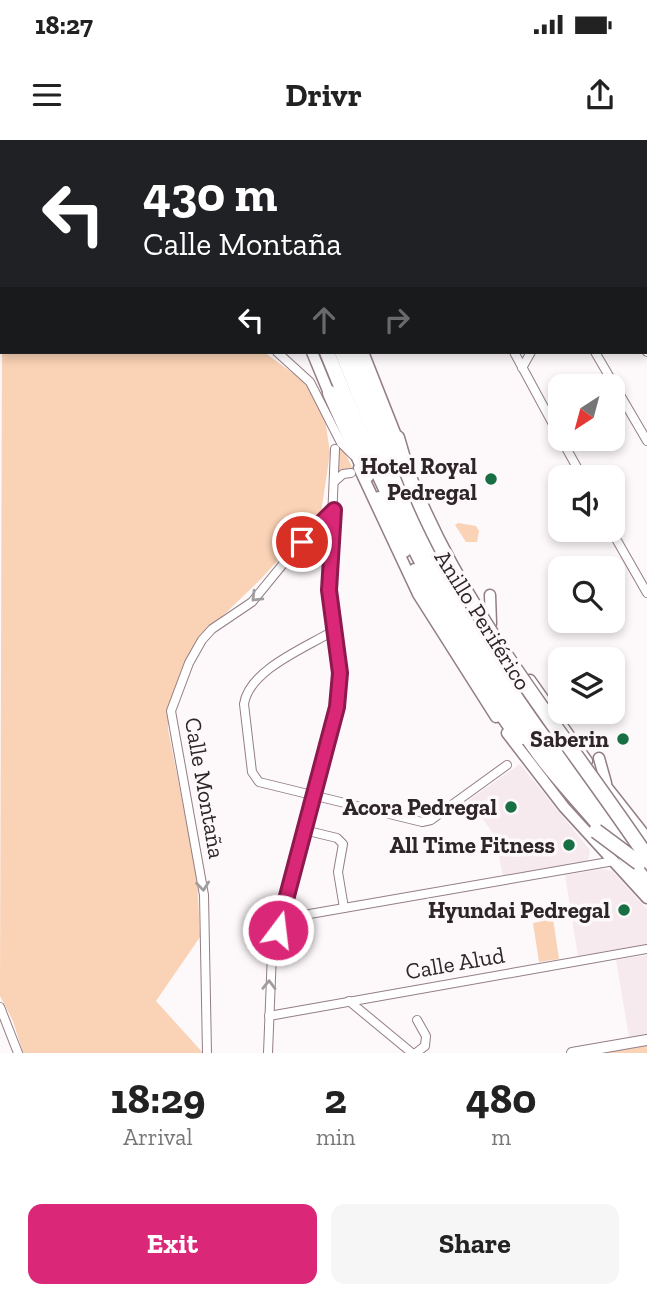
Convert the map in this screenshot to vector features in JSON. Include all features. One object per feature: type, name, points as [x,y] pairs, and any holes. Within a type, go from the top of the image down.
[{"type":"highway","name":"Anillo Periférico","points":[[318,354],[427,575],[541,755],[647,883]]},
{"type":"highway","points":[[333,354],[355,410],[422,555],[470,637],[543,748],[645,863]]},
{"type":"highway","points":[[343,354],[376,440],[424,544],[480,640],[557,756],[645,863]]},
{"type":"highway","name":"Anillo Periférico","points":[[353,354],[411,500],[472,612],[542,721],[584,778],[647,848]]},
{"type":"highway","points":[[330,393],[409,561],[485,690],[596,831],[645,863]]},
{"type":"highway","points":[[397,438],[407,472],[441,549],[503,653],[645,863]]},
{"type":"highway","points":[[411,500],[468,586]]},
{"type":"main road","points":[[317,354],[353,455],[418,594],[467,675],[561,803],[647,898]]},
{"type":"main road","points":[[364,354],[397,438],[468,586],[491,624],[548,703]]},
{"type":"main road","points":[[490,595],[491,624]]},
{"type":"main road","points":[[563,724],[608,789],[647,838]]},
{"type":"main road","points":[[598,758],[608,789]]},
{"type":"street","points":[[280,354],[315,388],[341,443],[353,455]]},
{"type":"street","points":[[293,364],[307,365],[316,354]]},
{"type":"street","points":[[515,354],[548,415]]},
{"type":"street","points":[[522,368],[530,354]]},
{"type":"street","points":[[596,354],[647,441]]},
{"type":"street","points":[[268,1053],[270,964],[340,692],[329,590],[335,449]]},
{"type":"street","points":[[334,482],[340,476],[351,473]]},
{"type":"street","name":"Calle Montaña","points":[[207,1053],[203,885],[171,711],[188,663],[202,640],[212,629],[252,602],[302,542],[334,510]]},
{"type":"street","points":[[618,542],[647,593]]},
{"type":"street","points":[[333,631],[257,677],[245,694],[244,704],[256,779],[265,785],[427,822],[507,765]]},
{"type":"street","points":[[304,830],[337,838],[344,844],[338,872],[344,908]]},
{"type":"street","points":[[281,919],[614,862]]},
{"type":"street","name":"Calle Alud","points":[[269,1016],[647,949]]},
{"type":"street","points":[[349,1001],[414,1053],[425,1046],[426,1036],[417,1020]]},
{"type":"street","points":[[0,1007],[18,1053]]},
{"type":"street","points":[[572,1053],[647,1040]]},
{"type":"shaded area","points":[[2,354],[267,354],[302,380],[314,395],[325,419],[330,453],[321,513],[260,580],[201,637],[180,673],[169,708],[168,729],[197,876],[200,937],[156,1001],[203,1053],[23,1053],[13,1021],[0,996]]},
{"type":"shaded area","points":[[342,447],[354,471],[338,474],[338,450]]},
{"type":"shaded area","points":[[458,523],[476,526],[479,531],[477,542],[466,542],[455,525]]},
{"type":"shaded area","points":[[520,764],[590,850],[588,861],[503,876],[495,836],[469,800]]},
{"type":"shaded area","points":[[603,869],[612,871],[647,909],[647,944],[578,956],[565,875]]},
{"type":"shaded area","points":[[553,919],[559,959],[539,962],[533,923]]},
{"type":"shaded area","points":[[647,955],[647,1034],[629,1037],[616,960]]},
{"type":"shaded area","points":[[647,1045],[647,1053],[598,1053]]},
{"type":"place","name":"Hotel Royal Pedregal","points":[[491,479]]},
{"type":"place","name":"Saberin","points":[[623,739]]},
{"type":"place","name":"Acora Pedregal","points":[[511,807]]},
{"type":"place","name":"All Time Fitness","points":[[569,845]]},
{"type":"place","name":"Hyundai Pedregal","points":[[624,910]]},
{"type":"route","points":[[278,930],[340,692],[329,590],[334,510],[302,542]]}]
